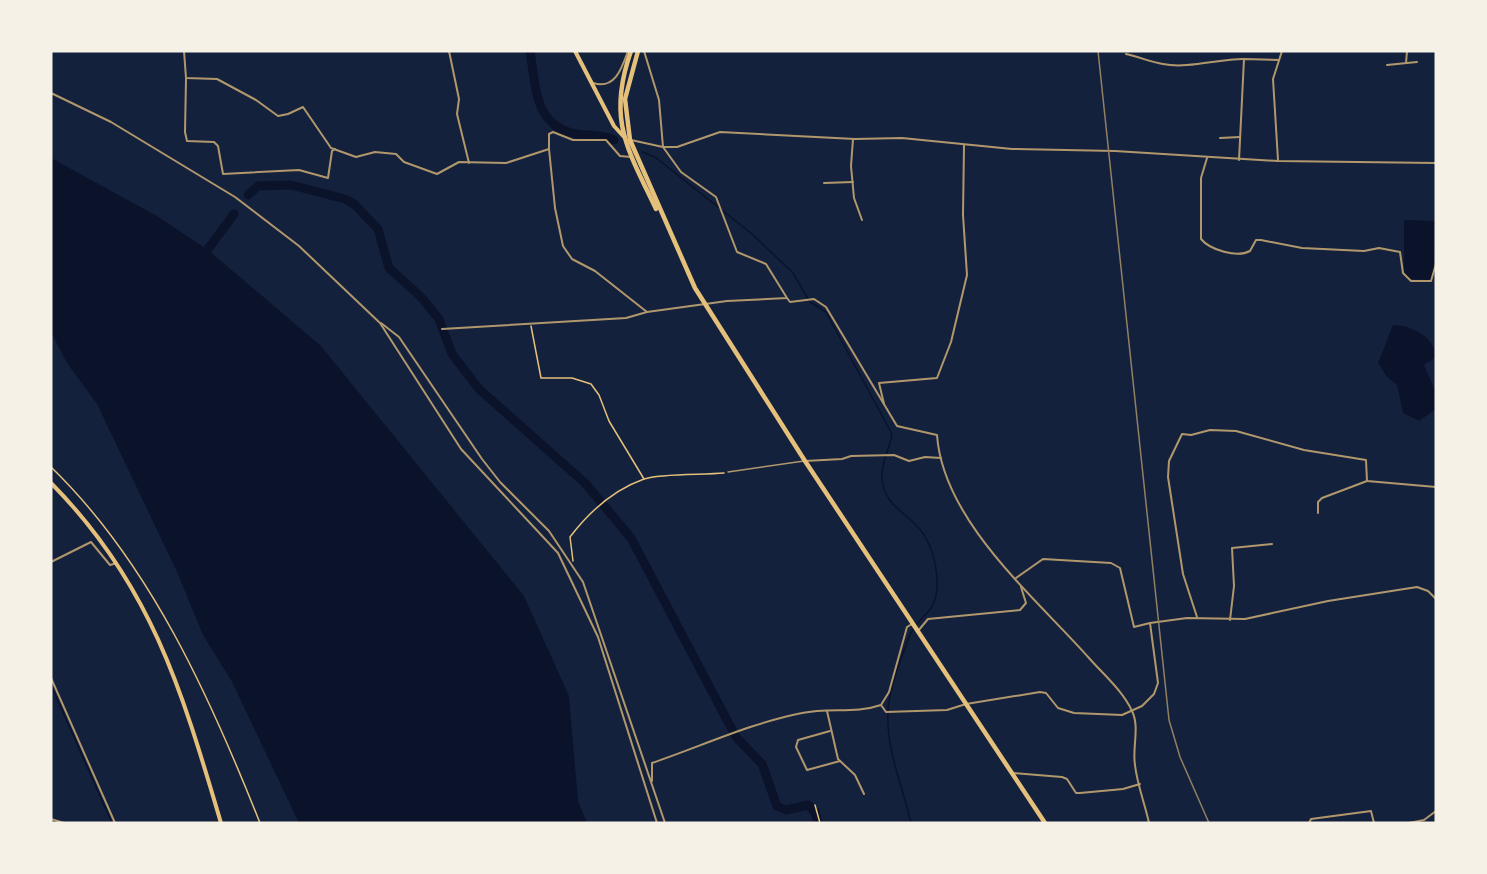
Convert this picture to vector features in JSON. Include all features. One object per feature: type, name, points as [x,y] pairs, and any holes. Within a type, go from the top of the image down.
[{"type":"highway","points":[[630,51],[619,94],[623,136],[631,157],[704,305],[1045,823]]},
{"type":"highway","points":[[638,51],[625,99],[630,140],[672,241]]},
{"type":"main road","points":[[575,51],[614,126],[630,140]]},
{"type":"main road","points":[[51,483],[80,515],[117,563],[165,650],[186,704],[219,822]]},
{"type":"street","points":[[184,51],[187,141],[214,142],[218,146],[223,174],[299,170],[328,178],[332,151],[335,149]]},
{"type":"street","points":[[449,51],[459,99],[457,114],[468,163]]},
{"type":"street","points":[[591,82],[605,85],[613,81],[630,51]]},
{"type":"street","points":[[644,51],[660,100],[663,147],[681,172],[716,197],[737,252],[766,264],[790,302],[809,300],[828,310],[897,426],[937,435],[941,458],[952,488],[978,534],[1021,586],[1111,682],[1133,712],[1136,728],[1134,762],[1149,823]]},
{"type":"street","points":[[1278,161],[1273,79],[1282,51]]},
{"type":"street","points":[[1406,63],[1407,51]]},
{"type":"street","points":[[1126,54],[1163,64],[1201,64],[1226,62],[1229,59],[1279,60]]},
{"type":"street","points":[[1239,160],[1244,59]]},
{"type":"street","points":[[1387,64],[1417,62]]},
{"type":"street","points":[[186,78],[217,80],[256,100],[278,116],[303,107],[325,141],[335,149],[356,157],[375,152],[396,154],[404,162],[437,174],[459,162],[506,163],[549,149]]},
{"type":"street","points":[[51,93],[121,127],[234,197],[299,246],[380,323],[461,449],[558,553],[598,637],[657,823]]},
{"type":"street","points":[[631,157],[620,156],[606,140],[573,140],[555,132],[549,134],[555,208],[563,246],[572,259],[594,271],[647,312]]},
{"type":"street","points":[[630,140],[663,147],[677,147],[720,132],[853,139],[902,138],[964,145],[1239,160],[1436,163]]},
{"type":"street","points":[[1220,138],[1240,137]]},
{"type":"street","points":[[853,139],[854,198],[862,220]]},
{"type":"street","points":[[884,407],[879,383],[937,378],[951,342],[967,276],[963,215],[964,145]]},
{"type":"street","points":[[1207,158],[1201,178],[1202,238],[1205,243],[1234,254],[1250,251],[1256,240],[1302,248],[1364,250],[1379,248],[1400,252],[1403,276],[1411,281],[1431,281],[1436,264]]},
{"type":"street","points":[[824,183],[853,182]]},
{"type":"street","points":[[442,329],[626,318],[647,312],[744,299],[787,298]]},
{"type":"street","points":[[380,323],[399,337],[482,459],[549,531],[574,565],[595,609],[665,823]]},
{"type":"street","points":[[1198,618],[1184,574],[1168,477],[1168,461],[1182,434],[1191,435],[1210,430],[1236,431],[1304,450],[1366,460],[1367,481]]},
{"type":"street","points":[[805,461],[886,455],[909,460],[941,458]]},
{"type":"street","points":[[1318,513],[1318,502],[1322,498],[1367,481],[1436,487]]},
{"type":"street","points":[[51,562],[92,542],[110,565],[117,563]]},
{"type":"street","points":[[1230,620],[1234,586],[1232,548],[1272,544]]},
{"type":"street","points":[[1016,578],[1036,562],[1047,558],[1111,563],[1120,568],[1134,627],[1152,622],[1198,618],[1230,620],[1416,586],[1428,591],[1436,599]]},
{"type":"street","points":[[652,784],[652,763],[736,732],[803,712],[855,710],[881,705],[889,692],[907,627],[916,627],[928,619],[1020,610],[1026,603],[1020,591],[1021,586]]},
{"type":"street","points":[[881,705],[888,712],[947,710],[966,704],[1040,692],[1046,693],[1054,704],[1066,712],[1122,715],[1133,712],[1151,699],[1158,683],[1152,622]]},
{"type":"street","points":[[51,678],[115,823]]},
{"type":"street","points":[[827,711],[840,761],[855,775],[864,794]]},
{"type":"street","points":[[831,731],[798,740],[796,747],[807,770],[840,761]]},
{"type":"street","points":[[1012,773],[1062,777],[1076,793],[1123,789],[1140,784]]},
{"type":"street","points":[[1309,823],[1311,819],[1371,811],[1374,823]]},
{"type":"street","points":[[1409,823],[1424,820],[1436,811]]},
{"type":"street","points":[[51,819],[64,823]]},
{"type":"lane","points":[[728,472],[805,461]]},
{"type":"path","points":[[531,322],[541,378],[566,377],[591,384],[599,395],[609,420],[644,479]]},
{"type":"path","points":[[51,467],[101,520],[173,633],[260,823]]},
{"type":"path","points":[[574,565],[570,537],[603,501],[644,479],[728,472]]},
{"type":"path","points":[[815,805],[820,823]]},
{"type":"water","points":[[51,158],[157,216],[208,250],[321,346],[524,596],[569,696],[578,801],[587,823],[299,823],[231,680],[203,635],[178,574],[97,404],[67,363],[51,332]]},
{"type":"water","points":[[1404,220],[1436,221],[1433,278],[1430,280],[1408,279],[1404,272]]},
{"type":"water","points":[[1393,325],[1407,327],[1421,334],[1432,344],[1435,351],[1435,358],[1424,365],[1436,393],[1436,409],[1419,421],[1403,413],[1397,385],[1387,377],[1378,363]]},
{"type":"waterway","points":[[530,51],[539,102],[552,123],[563,130],[577,134],[614,140]]},
{"type":"waterway","points":[[642,152],[655,157],[752,234],[793,273],[810,302],[826,312],[892,434],[883,466],[883,487],[889,500],[925,536],[932,551],[937,575],[934,602],[909,637],[896,674],[888,712],[890,740],[911,823]]},
{"type":"waterway","points":[[248,195],[258,186],[291,185],[345,199],[354,204],[378,229],[389,268],[421,297],[439,319],[452,354],[479,389],[585,483],[631,538],[736,737],[762,764],[777,806],[786,810],[808,805],[815,812],[818,823]]},
{"type":"waterway","points":[[202,257],[234,214]]},
{"type":"waterway","points":[[51,685],[112,823]]},
{"type":"railway","points":[[1098,51],[1169,720],[1180,757],[1209,823]]}]
